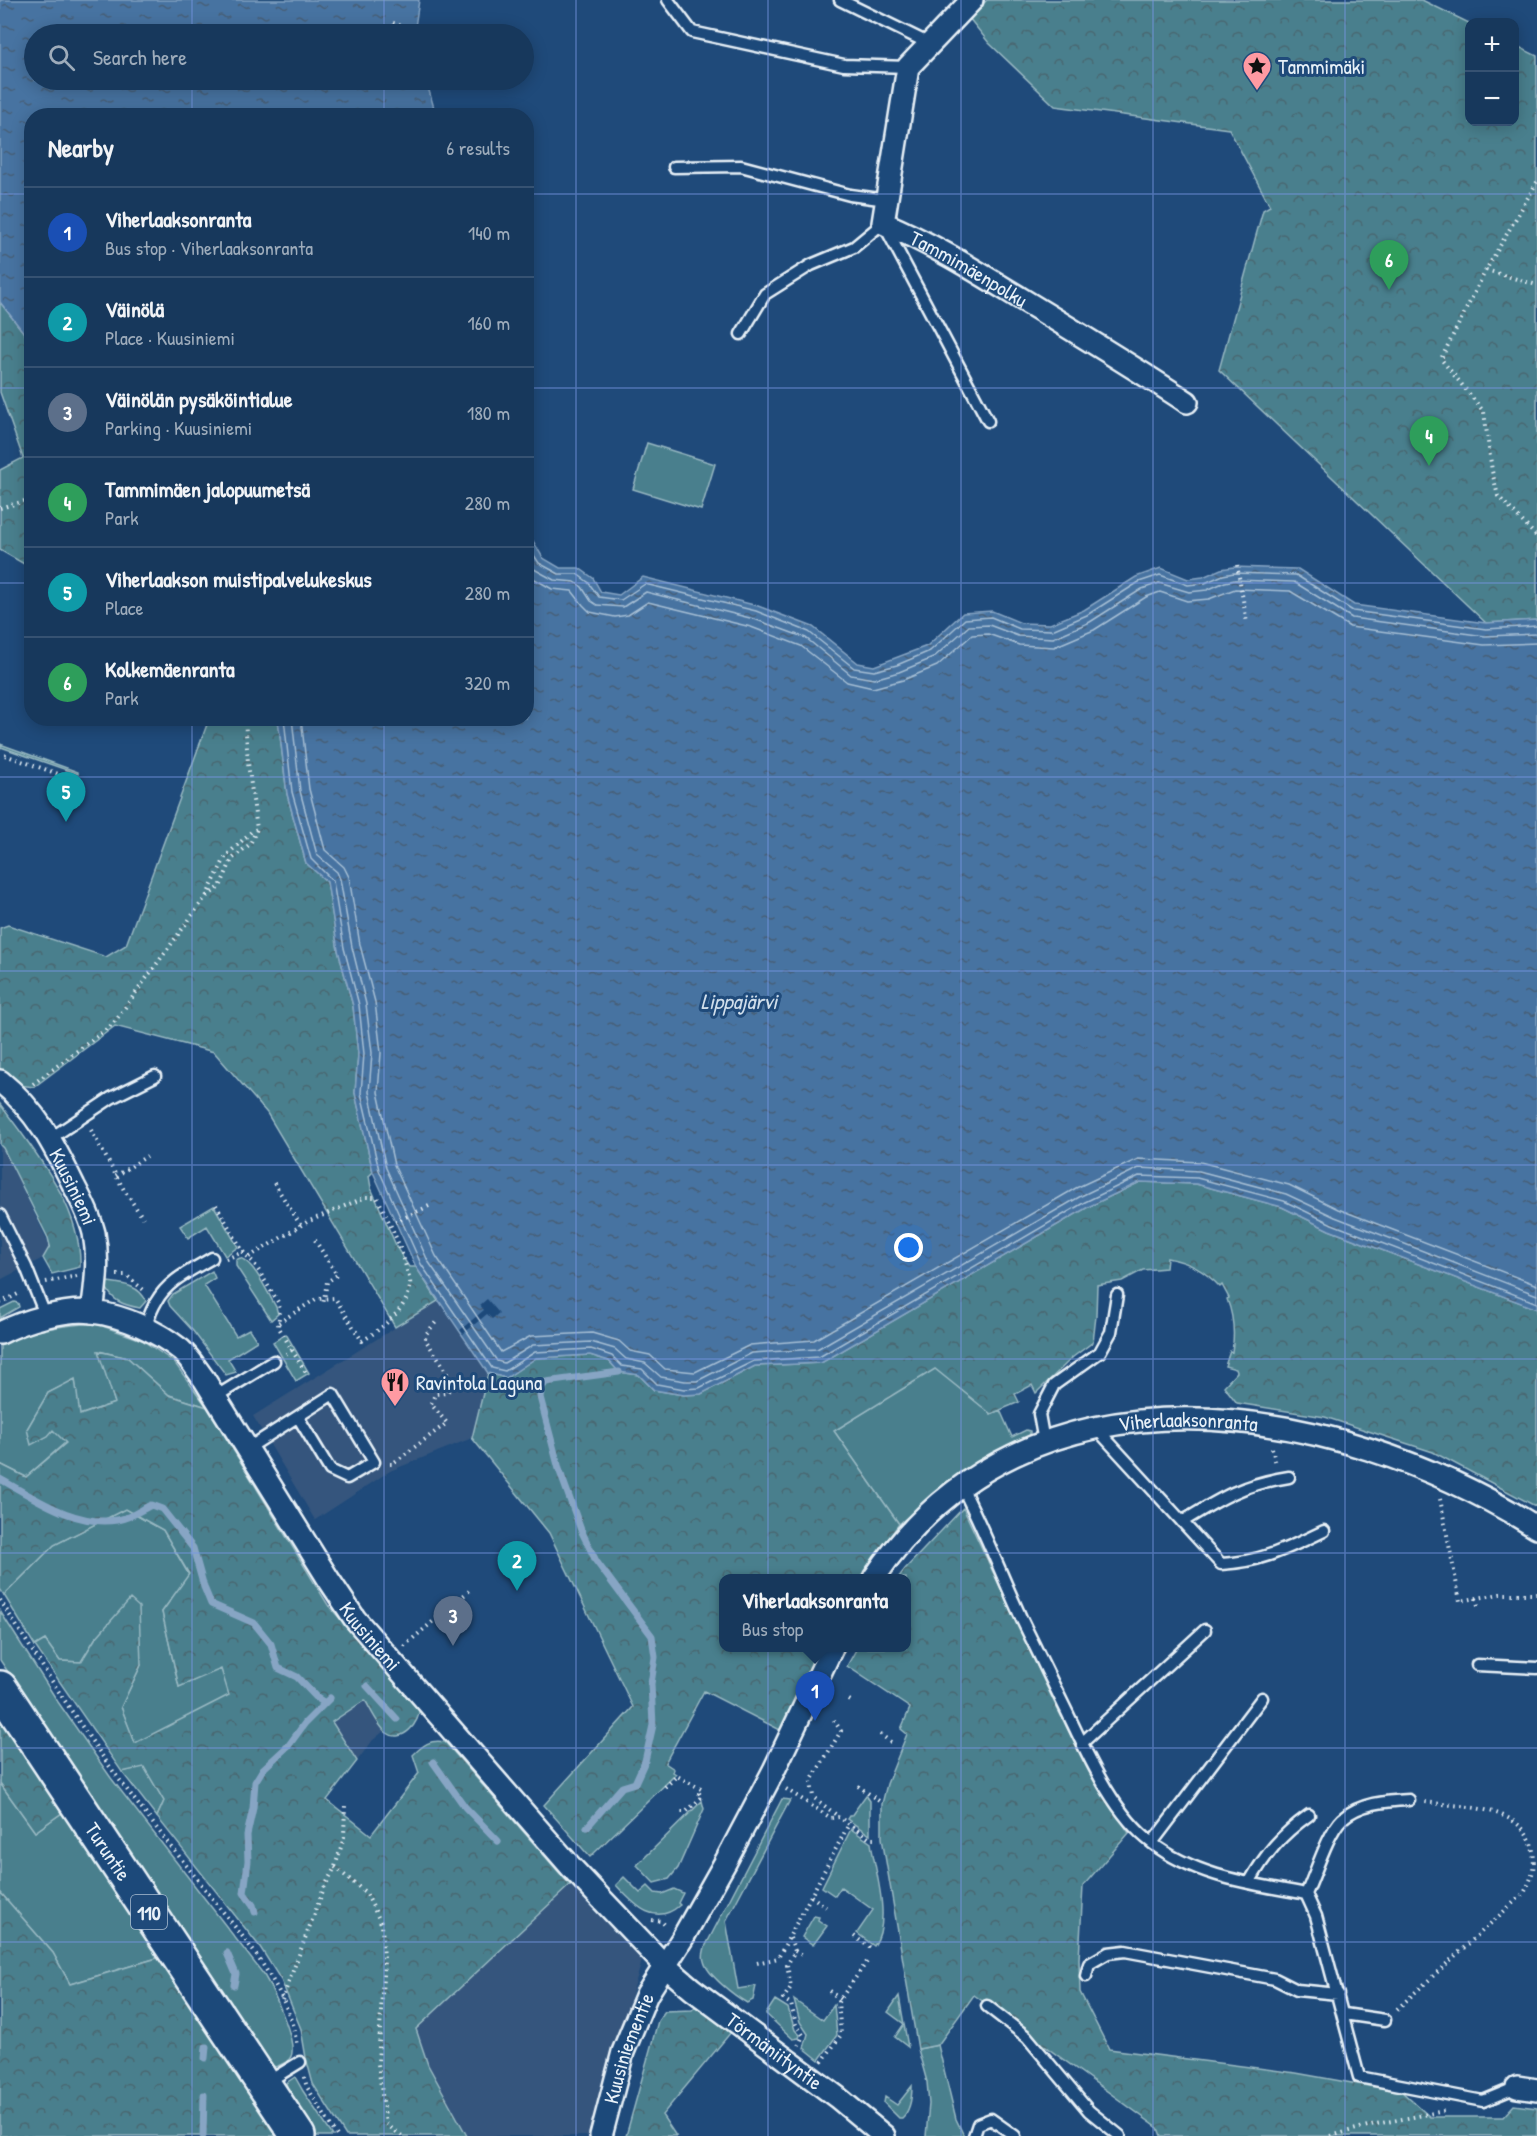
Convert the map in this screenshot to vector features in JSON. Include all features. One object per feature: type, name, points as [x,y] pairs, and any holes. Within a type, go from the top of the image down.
[{"type":"main road","name":"Turuntie","points":[[0,1688],[298,2136]]},
{"type":"street","points":[[908,68],[972,0]]},
{"type":"street","name":"Tammimäenpolku","points":[[908,68],[883,223],[963,263],[1104,348],[1187,402]]},
{"type":"street","name":"Kuusiniemi","points":[[0,1082],[24,1104],[51,1138],[87,1211],[93,1231],[97,1273],[92,1312]]},
{"type":"street","name":"Kuusiniemi","points":[[0,1333],[32,1320],[92,1312],[132,1322],[158,1335],[182,1352],[215,1396],[355,1619],[572,1868],[665,1966]]},
{"type":"street","name":"Viherlaaksonranta","points":[[877,1574],[898,1546],[931,1512],[962,1486],[996,1464],[1044,1442],[1078,1431],[1163,1418],[1272,1425],[1388,1456],[1453,1481],[1501,1505],[1537,1528]]},
{"type":"street","points":[[665,1966],[726,1861],[774,1770],[830,1652]]},
{"type":"street","name":"Kuusiniementie","points":[[601,2136],[623,2052],[635,2020],[647,1994],[665,1966]]},
{"type":"street","name":"Törmäniityntie","points":[[665,1966],[885,2136]]},
{"type":"lane","points":[[668,0],[692,32],[844,65],[908,68]]},
{"type":"lane","points":[[840,0],[930,44]]},
{"type":"lane","points":[[674,167],[741,166],[849,195],[887,200]]},
{"type":"lane","points":[[741,334],[765,294],[811,265],[854,247],[883,223],[988,422]]},
{"type":"lane","points":[[51,1138],[111,1098],[155,1076]]},
{"type":"lane","points":[[0,1215],[30,1277],[46,1317]]},
{"type":"lane","points":[[145,1328],[164,1290],[175,1280],[212,1258]]},
{"type":"lane","points":[[1044,1442],[1040,1414],[1049,1395],[1054,1385],[1100,1352],[1110,1332],[1117,1295]]},
{"type":"lane","points":[[215,1396],[274,1361]]},
{"type":"lane","points":[[247,1449],[333,1394],[374,1462],[347,1478],[330,1470],[298,1417]]},
{"type":"lane","points":[[1095,1428],[1221,1564],[1270,1556],[1324,1531]]},
{"type":"lane","points":[[1182,1522],[1229,1493],[1262,1481],[1289,1477]]},
{"type":"lane","points":[[962,1486],[1022,1619],[1082,1743],[1132,1825],[1152,1843],[1184,1863],[1231,1879],[1306,1894]]},
{"type":"lane","points":[[1082,1743],[1205,1630]]},
{"type":"lane","points":[[1477,1665],[1537,1668]]},
{"type":"lane","points":[[1152,1843],[1262,1698]]},
{"type":"lane","points":[[1409,1800],[1390,1800],[1358,1809],[1343,1817],[1335,1827],[1306,1894],[1316,1916],[1359,2077],[1483,2101],[1527,2089]]},
{"type":"lane","points":[[1249,1883],[1265,1855],[1291,1828],[1308,1815]]},
{"type":"lane","points":[[1086,1976],[1089,1964],[1108,1953],[1125,1951],[1275,1979],[1297,1990],[1338,1994]]},
{"type":"lane","points":[[987,2006],[1027,2037],[1089,2111],[1120,2136]]},
{"type":"lane","points":[[1344,2014],[1385,2020]]},
{"type":"lane","points":[[263,2085],[300,2062]]},
{"type":"lane","points":[[974,2136],[978,2124],[991,2119],[1015,2136]]},
{"type":"path","points":[[1537,182],[1486,270],[1441,359],[1484,412],[1492,471],[1498,496],[1537,537]]},
{"type":"path","points":[[1486,270],[1537,285]]},
{"type":"path","points":[[0,508],[24,501]]},
{"type":"path","points":[[1237,565],[1247,623]]},
{"type":"path","points":[[204,898],[220,887],[232,859],[250,844],[257,829],[246,726]]},
{"type":"path","points":[[5,755],[75,780]]},
{"type":"path","points":[[30,1086],[113,1024],[204,898],[226,856],[257,829]]},
{"type":"path","points":[[83,1116],[116,1176],[143,1218]]},
{"type":"path","points":[[116,1176],[147,1156]]},
{"type":"path","points":[[274,1183],[301,1226]]},
{"type":"path","points":[[249,1257],[301,1226],[366,1197],[377,1197],[402,1249],[411,1285],[403,1303],[387,1323],[362,1341],[335,1298],[316,1299],[278,1323]]},
{"type":"path","points":[[216,1205],[244,1253],[249,1257],[278,1302],[280,1309],[278,1323],[306,1373]]},
{"type":"path","points":[[395,1222],[429,1206]]},
{"type":"path","points":[[315,1240],[337,1275],[327,1282],[323,1305]]},
{"type":"path","points":[[212,1258],[218,1262],[239,1252],[244,1253]]},
{"type":"path","points":[[374,1462],[393,1464],[447,1423],[431,1404],[435,1394],[446,1393],[450,1389],[439,1358],[425,1339],[435,1322]]},
{"type":"path","points":[[274,1361],[292,1350]]},
{"type":"path","points":[[1271,1446],[1276,1463]]},
{"type":"path","points":[[1438,1490],[1460,1601],[1500,1594],[1537,1594]]},
{"type":"path","points":[[401,1648],[470,1591]]},
{"type":"path","points":[[1476,1598],[1479,1609]]},
{"type":"path","points":[[0,1600],[44,1670],[116,1774],[255,1953],[273,1983],[295,2030],[307,2087],[337,2136]]},
{"type":"path","points":[[849,1700],[855,1704]]},
{"type":"path","points":[[834,1720],[841,1731],[811,1781],[813,1797],[870,1839],[878,1839]]},
{"type":"path","points":[[880,1734],[892,1743]]},
{"type":"path","points":[[665,1787],[677,1776],[701,1789],[699,1793],[702,1797],[686,1812],[679,1812]]},
{"type":"path","points":[[858,1786],[879,1801]]},
{"type":"path","points":[[783,1787],[831,1818],[839,1817]]},
{"type":"path","points":[[702,1788],[699,1793],[705,1798]]},
{"type":"path","points":[[1385,2020],[1524,1893],[1534,1875],[1536,1863],[1534,1848],[1527,1833],[1518,1823],[1496,1812],[1409,1800]]},
{"type":"path","points":[[282,2001],[324,1888],[335,1868],[344,1837],[345,1805]]},
{"type":"path","points":[[757,1963],[778,1958],[849,1824]]},
{"type":"path","points":[[335,1868],[366,1893],[382,1925],[384,1960],[378,2064],[386,2124],[402,2136]]},
{"type":"path","points":[[811,1896],[826,1907]]},
{"type":"path","points":[[854,1936],[872,1949]]},
{"type":"path","points":[[790,1937],[795,1951],[805,1957]]},
{"type":"path","points":[[795,1951],[787,1965],[791,1987],[783,1999],[790,2004],[796,2024],[803,2035],[798,2046]]},
{"type":"path","points":[[820,2064],[841,2035],[838,2002],[842,2000],[869,1959]]},
{"type":"path","points":[[829,1990],[842,2000]]},
{"type":"path","points":[[1331,2136],[1371,2125],[1472,2106],[1483,2101]]},
{"type":"shaded area","points":[[0,1145],[50,1246],[43,1258],[0,1280]]},
{"type":"shaded area","points":[[438,1301],[488,1373],[472,1438],[390,1471],[315,1520],[253,1416]]},
{"type":"shaded area","points":[[365,1700],[384,1731],[373,1740],[357,1761],[332,1722]]},
{"type":"shaded area","points":[[570,1885],[642,1961],[589,2136],[467,2136],[428,2065],[415,2029]]},
{"type":"green space","points":[[987,0],[1422,0],[1465,21],[1465,126],[1519,126],[1519,47],[1537,56],[1537,620],[1486,623],[1219,370],[1263,210],[1270,206],[1229,129],[1055,106],[989,43],[969,18]]},
{"type":"green space","points":[[0,302],[24,333],[24,564],[0,550],[0,470],[23,458],[0,392]]},
{"type":"green space","points":[[647,443],[715,464],[701,510],[633,489]]},
{"type":"green space","points":[[206,726],[279,726],[287,794],[306,863],[327,881],[338,950],[353,1006],[358,1054],[355,1093],[373,1172],[369,1176],[371,1188],[398,1250],[409,1267],[416,1267],[438,1301],[395,1327],[267,1113],[214,1052],[115,1026],[34,1087],[12,1084],[0,1074],[0,928],[8,925],[106,957],[126,945]]},
{"type":"green space","points":[[0,744],[78,772],[78,774],[1,747],[0,749]]},
{"type":"green space","points":[[0,1104],[41,1160],[65,1201],[79,1244],[80,1267],[52,1274],[43,1258],[50,1246],[48,1238],[0,1145]]},
{"type":"green space","points":[[1140,1182],[1196,1184],[1282,1207],[1329,1230],[1537,1309],[1537,1507],[1433,1452],[1325,1417],[1237,1403],[1224,1386],[1237,1372],[1236,1369],[1225,1366],[1230,1351],[1232,1352],[1233,1338],[1233,1325],[1227,1299],[1229,1298],[1222,1285],[1220,1287],[1202,1271],[1189,1264],[1167,1258],[1166,1268],[1143,1270],[1122,1281],[1097,1285],[1093,1342],[1073,1357],[1036,1393],[1032,1385],[1015,1394],[1019,1402],[991,1414],[935,1369],[834,1431],[899,1524],[863,1574],[719,1574],[719,1652],[819,1652],[782,1731],[704,1691],[665,1763],[674,1769],[673,1772],[676,1774],[590,1857],[544,1805],[633,1707],[549,1533],[472,1438],[488,1373],[506,1378],[536,1358],[590,1355],[609,1361],[619,1372],[639,1375],[654,1390],[684,1395],[701,1394],[755,1366],[821,1363],[1088,1207]]},
{"type":"green space","points":[[214,1206],[238,1247],[225,1256],[207,1226],[188,1238],[180,1226]]},
{"type":"green space","points":[[240,1258],[256,1272],[276,1307],[278,1314],[271,1320],[236,1266],[236,1260]]},
{"type":"green space","points":[[212,1271],[215,1278],[204,1285],[236,1336],[249,1329],[257,1341],[228,1359],[236,1372],[226,1375],[168,1301],[173,1294]]},
{"type":"green space","points":[[107,1282],[135,1288],[146,1301],[140,1308],[123,1304],[108,1290],[105,1284]]},
{"type":"green space","points":[[14,1302],[18,1303],[19,1307],[0,1318],[0,1309]]},
{"type":"green space","points":[[94,1323],[142,1340],[174,1362],[207,1407],[169,1395],[128,1358],[99,1351],[115,1403],[79,1415],[75,1380],[48,1393],[27,1429],[53,1429],[66,1442],[26,1477],[0,1464],[0,1346],[34,1332]]},
{"type":"green space","points":[[286,1334],[309,1373],[296,1381],[273,1342]]},
{"type":"green space","points":[[98,1351],[128,1358],[169,1395],[207,1407],[328,1605],[419,1708],[414,1725],[399,1736],[393,1736],[384,1730],[365,1700],[332,1722],[357,1761],[327,1800],[371,1835],[419,1773],[413,1755],[427,1744],[435,1741],[445,1742],[570,1885],[416,2029],[428,2065],[467,2136],[346,2136],[313,2084],[301,2029],[281,1980],[260,1947],[157,1817],[164,1801],[144,1767],[122,1772],[35,1646],[45,1640],[60,1661],[81,1662],[95,1639],[130,1599],[139,1607],[141,1665],[121,1707],[135,1743],[229,1695],[221,1669],[179,1687],[162,1612],[189,1574],[163,1530],[125,1509],[54,1545],[4,1595],[0,1589],[0,1464],[26,1477],[66,1443],[53,1430],[48,1436],[31,1445],[27,1429],[48,1393],[75,1379],[80,1415],[115,1403]]},
{"type":"green space","points":[[935,1368],[991,1414],[1000,1410],[1012,1437],[1026,1430],[1030,1431],[1030,1436],[979,1463],[948,1484],[899,1524],[834,1431]]},
{"type":"green space","points":[[963,1508],[1084,1761],[1129,1833],[1083,1886],[1079,1959],[1080,1992],[1109,2049],[1296,2073],[1402,2092],[1430,2117],[1503,2117],[1514,2105],[1537,2108],[1537,2136],[1161,2136],[1158,2128],[974,1995],[938,2045],[918,2049],[882,1838],[882,1804],[887,1784],[907,1734],[901,1729],[910,1708],[847,1666],[855,1652],[911,1652],[911,1574],[901,1574]]},
{"type":"green space","points":[[125,1509],[163,1530],[189,1575],[162,1612],[179,1687],[221,1668],[230,1695],[135,1744],[121,1707],[141,1665],[95,1639],[81,1662],[60,1661],[45,1640],[35,1646],[4,1595],[54,1545]]},
{"type":"green space","points":[[0,1611],[58,1702],[111,1778],[264,1975],[290,2035],[292,2055],[288,2060],[275,2067],[270,2064],[0,1660]]},
{"type":"green space","points":[[0,1710],[66,1810],[35,1832],[0,1783]]},
{"type":"green space","points":[[144,1766],[164,1801],[157,1817],[122,1772]]},
{"type":"green space","points":[[0,1783],[35,1832],[66,1810],[164,1956],[70,1984],[53,1953],[0,1892]]},
{"type":"green space","points":[[866,1795],[870,1801],[870,1835],[847,1819]]},
{"type":"green space","points":[[782,1799],[790,1800],[726,1921],[738,1989],[756,1986],[753,2000],[747,2003],[716,1979],[706,1967],[703,1954]]},
{"type":"green space","points":[[702,1801],[704,1809],[678,1868],[669,1879],[654,1883],[637,1865]]},
{"type":"green space","points":[[851,1829],[871,1843],[882,1910],[882,1923],[874,1946],[857,1933],[873,1910],[841,1887],[835,1896],[822,1887]]},
{"type":"green space","points":[[624,1877],[640,1893],[648,1886],[655,1893],[662,1894],[674,1889],[683,1893],[678,1903],[680,1905],[671,1912],[662,1914],[645,1911],[616,1885]]},
{"type":"green space","points":[[0,1892],[53,1953],[70,1984],[164,1956],[281,2136],[0,2136]]},
{"type":"green space","points":[[814,1916],[819,1917],[818,1920],[827,1926],[813,1945],[802,1937]]},
{"type":"green space","points":[[899,1996],[904,2024],[888,2012]]},
{"type":"green space","points":[[775,2000],[788,2008],[795,2030],[800,2035],[799,2038],[793,2039],[766,2014]]},
{"type":"green space","points":[[794,2000],[823,2020],[834,2005],[837,2035],[819,2060],[804,2048],[808,2034],[800,2022]]},
{"type":"green space","points":[[696,2006],[732,2031],[662,2115],[676,2136],[626,2136],[658,2021],[665,2011],[692,2010]]},
{"type":"green space","points":[[904,2024],[908,2047],[895,2037]]},
{"type":"green space","points":[[938,2045],[956,2119],[964,2136],[926,2136],[929,2104],[927,2082],[918,2049]]},
{"type":"green space","points":[[295,2077],[333,2136],[317,2136],[289,2094],[286,2083]]},
{"type":"green space","points":[[912,2086],[909,2107],[905,2115],[899,2118],[884,2103],[885,2097],[897,2105]]},
{"type":"water","points":[[0,0],[419,0],[415,24],[24,24],[24,90],[429,90],[434,108],[24,108],[24,333],[0,302]]},
{"type":"water","name":"Lippajärvi","points":[[534,543],[543,558],[560,568],[579,568],[593,578],[601,592],[619,595],[643,577],[758,606],[813,627],[858,663],[874,666],[927,646],[963,613],[992,611],[1021,623],[1050,624],[1084,610],[1136,577],[1161,568],[1188,579],[1203,577],[1221,569],[1234,567],[1298,569],[1354,605],[1486,623],[1537,620],[1537,1309],[1329,1230],[1282,1207],[1196,1184],[1140,1182],[1088,1207],[821,1363],[755,1366],[701,1394],[684,1395],[654,1390],[639,1375],[619,1372],[609,1361],[590,1355],[536,1358],[506,1378],[488,1373],[416,1267],[373,1172],[355,1093],[358,1054],[353,1006],[338,950],[327,882],[306,863],[287,794],[279,726],[534,726]]},
{"type":"pier","points":[[487,1299],[499,1313],[492,1319],[487,1314],[463,1334],[460,1330],[484,1310],[480,1305]]},
{"type":"waterway","points":[[587,1827],[622,1787],[635,1783],[645,1761],[653,1725],[651,1684],[655,1657],[652,1636],[596,1561],[581,1530],[559,1469],[540,1397],[542,1387],[546,1382],[619,1372]]},
{"type":"waterway","points":[[0,1479],[56,1509],[86,1519],[101,1521],[121,1519],[151,1505],[162,1509],[193,1548],[211,1604],[254,1623],[271,1644],[278,1668],[297,1677],[325,1703]]},
{"type":"waterway","points":[[367,1686],[397,1719]]},
{"type":"waterway","points":[[255,1912],[244,1893],[248,1861],[247,1835],[253,1808],[255,1782],[263,1769],[289,1745],[305,1723],[330,1698]]},
{"type":"waterway","points":[[433,1762],[465,1807],[498,1841]]},
{"type":"waterway","points":[[227,1953],[236,1974],[234,1985]]},
{"type":"waterway","points":[[205,2058],[206,2047]]},
{"type":"waterway","points":[[203,2136],[204,2095]]},
{"type":"place","name":"Tammimäki","points":[[1257,92]]},
{"type":"place","name":"Kolkemäenranta","points":[[1389,290]]},
{"type":"place","name":"Tammimäen jalopuumetsä","points":[[1429,466]]},
{"type":"place","name":"Viherlaakson muistipalvelukeskus","points":[[66,822]]},
{"type":"place","name":"Ravintola Laguna","points":[[395,1408]]},
{"type":"place","name":"Väinölä","points":[[517,1591]]},
{"type":"place","name":"Väinölän pysäköintialue","points":[[453,1646]]},
{"type":"place","name":"Viherlaaksonranta","points":[[815,1721]]}]
